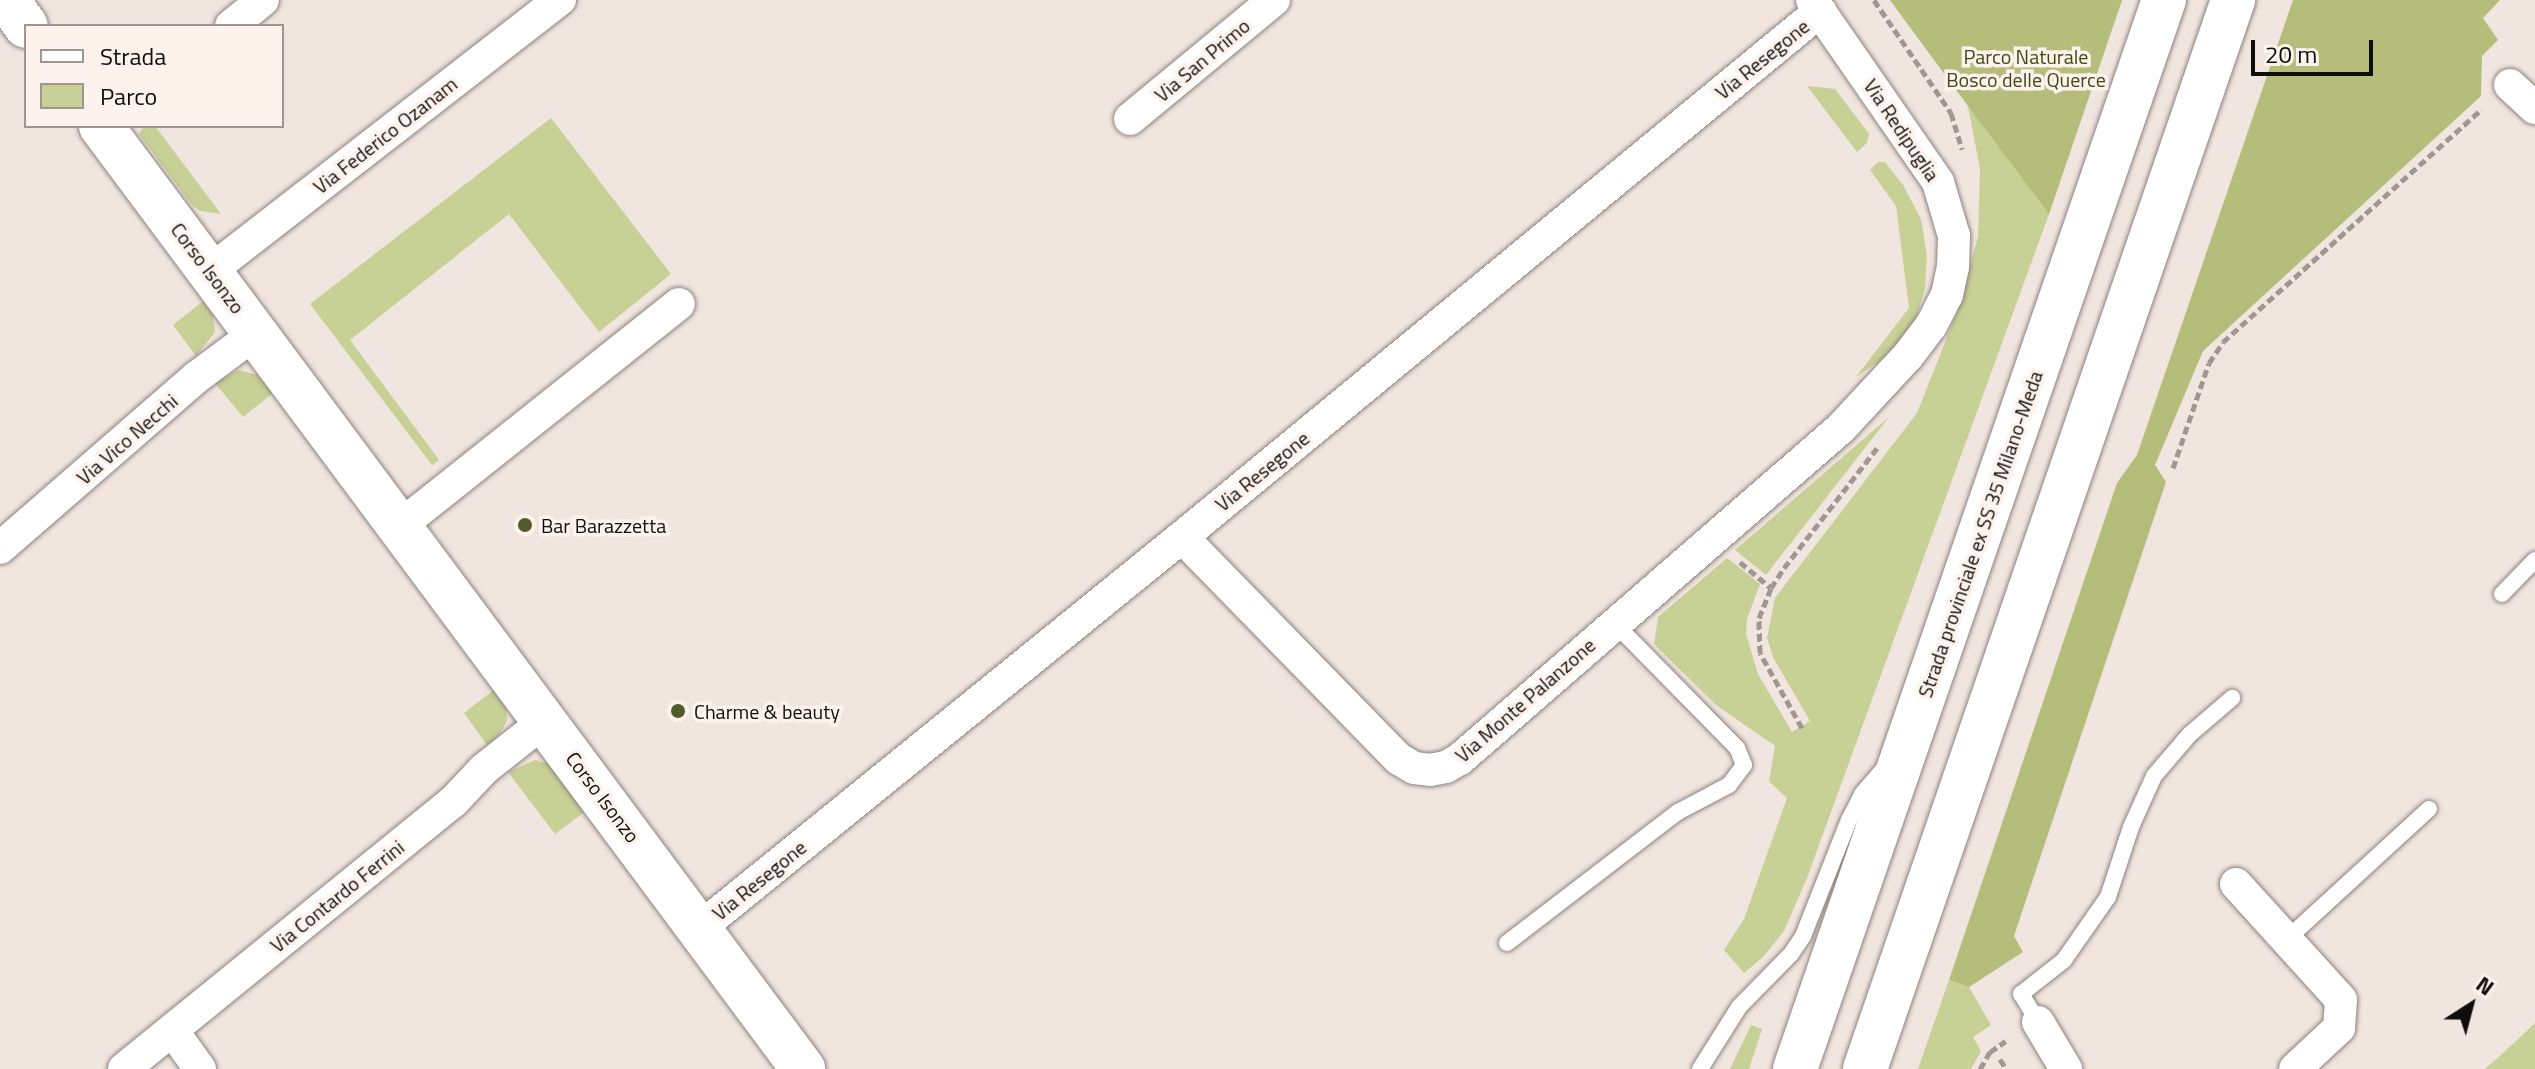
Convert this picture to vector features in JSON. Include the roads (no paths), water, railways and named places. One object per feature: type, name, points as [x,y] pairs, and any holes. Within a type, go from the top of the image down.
[{"type":"main road","points":[[7,0],[25,24]]},
{"type":"main road","name":"Strada provinciale ex SS 35 Milano-Meda","points":[[1795,1069],[2164,0]]},
{"type":"main road","points":[[1865,1069],[2233,0]]},
{"type":"main road","name":"Corso Isonzo","points":[[106,128],[701,927],[803,1069]]},
{"type":"street","points":[[233,24],[263,0]]},
{"type":"street","name":"Via Federico Ozanam","points":[[210,271],[560,0]]},
{"type":"street","name":"Via San Primo","points":[[1130,119],[1274,0]]},
{"type":"street","name":"Via Redipuglia","points":[[1816,6],[1938,182],[1954,236],[1953,267],[1947,295],[1931,326],[1877,393],[1841,428]]},
{"type":"street","name":"Via Resegone","points":[[701,927],[1182,537],[1816,6]]},
{"type":"street","points":[[2510,85],[2535,108]]},
{"type":"street","points":[[401,525],[679,304]]},
{"type":"street","name":"Via Vico Necchi","points":[[0,548],[198,376],[256,333]]},
{"type":"street","name":"Via Monte Palanzone","points":[[1182,537],[1399,759],[1414,768],[1446,767],[1460,759],[1841,428]]},
{"type":"street","name":"Via Contardo Ferrini","points":[[124,1069],[453,802],[484,769],[546,720]]},
{"type":"street","points":[[2236,884],[2341,1000],[2339,1028],[2295,1069]]},
{"type":"street","points":[[2038,1022],[2066,1069]]},
{"type":"street","points":[[172,1030],[200,1069]]},
{"type":"lane","points":[[2502,594],[2535,560]]},
{"type":"lane","points":[[1507,943],[1678,812],[1729,785],[1744,765],[1737,748],[1615,624]]},
{"type":"lane","points":[[2038,1022],[2021,994],[2064,960],[2108,897],[2131,827],[2154,776],[2189,735],[2232,698]]},
{"type":"lane","points":[[1700,1069],[1739,1007],[1791,954],[1803,936],[1862,794],[1912,730]]},
{"type":"lane","points":[[2286,940],[2429,809]]},
{"type":"place","name":"Bar Barazzetta","points":[[525,525]]},
{"type":"place","name":"Charme & beauty","points":[[678,711]]},
{"type":"park label","name":"Parco Naturale Bosco delle Querce","points":[[2026,68]]}]
